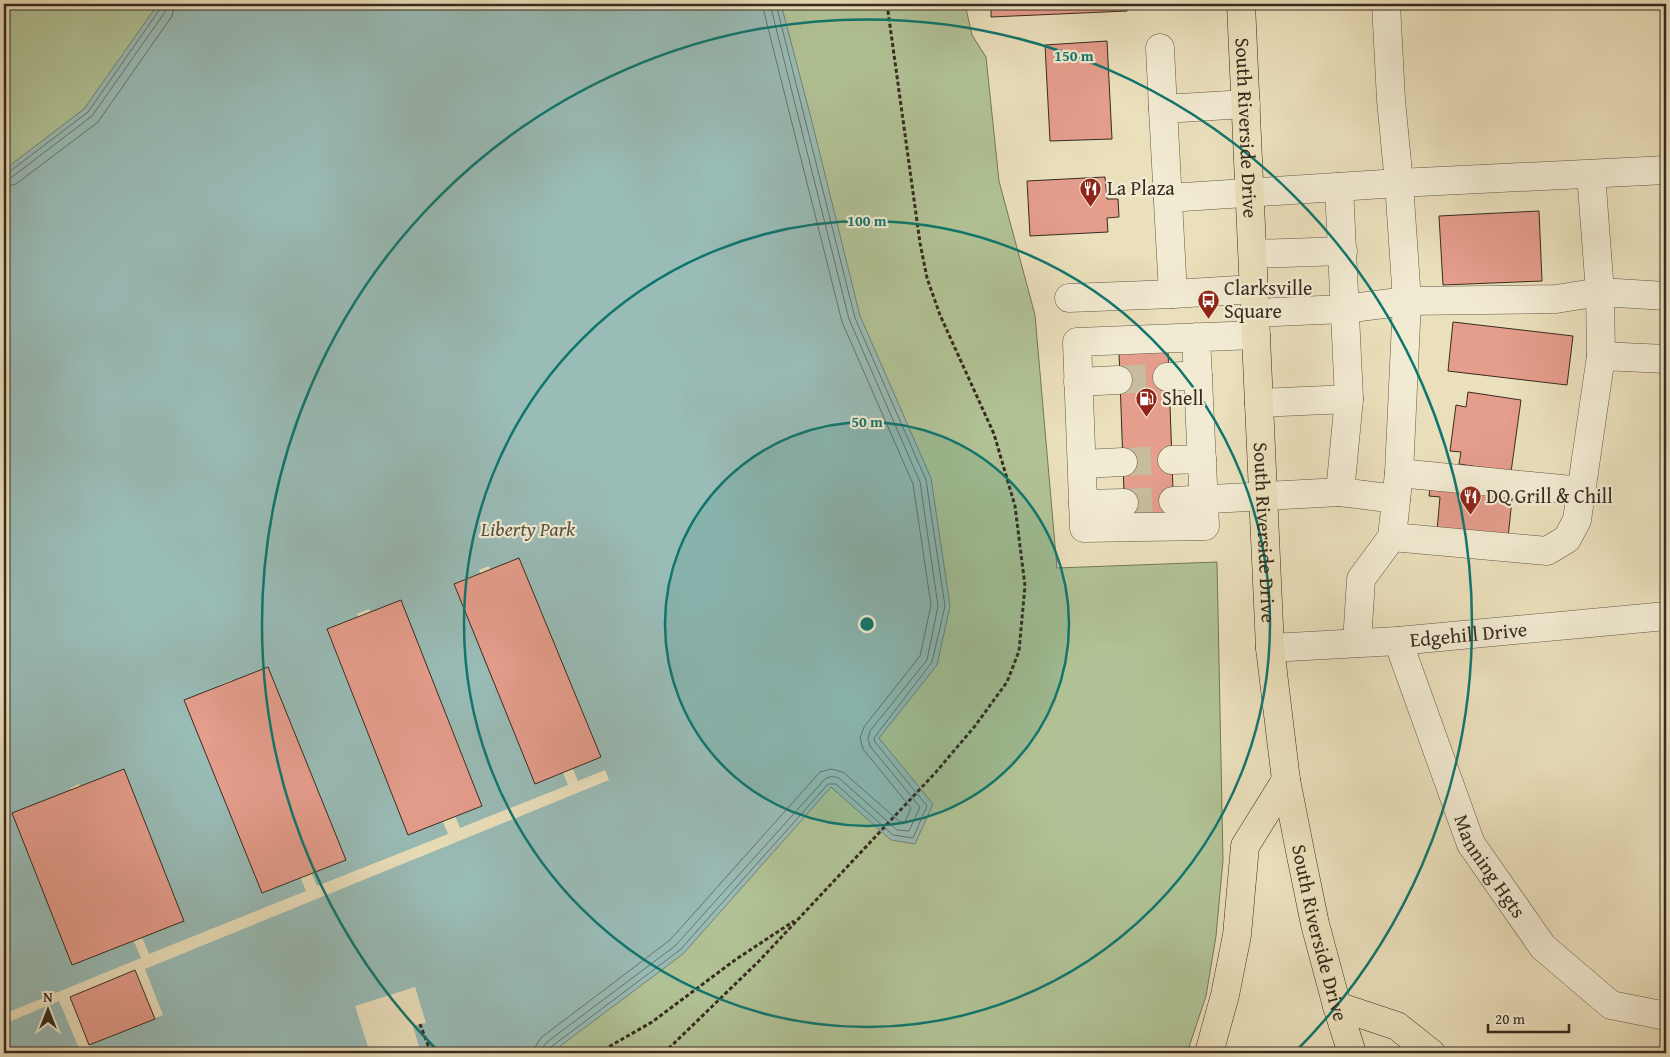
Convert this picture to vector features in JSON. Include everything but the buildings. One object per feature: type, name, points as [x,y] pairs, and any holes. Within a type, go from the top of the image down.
[{"type":"highway","name":"South Riverside Drive","points":[[1241,4],[1270,648],[1286,780],[1315,924],[1352,1053]]},
{"type":"highway","points":[[1208,1053],[1225,995],[1237,935],[1245,846],[1286,780]]},
{"type":"highway","points":[[1337,1006],[1397,1026],[1431,1053]]},
{"type":"street","points":[[1357,644],[1360,579],[1392,537],[1397,486],[1407,301],[1391,100],[1386,4]]},
{"type":"street","points":[[1160,48],[1173,294]]},
{"type":"street","points":[[1162,109],[1246,104]]},
{"type":"street","points":[[1168,198],[1339,186],[1666,170]]},
{"type":"street","points":[[1392,537],[1547,551],[1567,539],[1577,520],[1601,356],[1600,292],[1591,174]]},
{"type":"street","points":[[1339,186],[1349,399],[1340,492]]},
{"type":"street","points":[[1252,254],[1343,251]]},
{"type":"street","points":[[1069,298],[1173,294],[1255,312],[1344,309],[1407,301],[1556,299],[1600,292],[1666,296]]},
{"type":"street","points":[[1196,337],[1205,526],[1084,528],[1077,342],[1196,337],[1255,312]]},
{"type":"street","points":[[1601,356],[1666,360]]},
{"type":"street","points":[[1167,377],[1198,375]]},
{"type":"street","points":[[1078,382],[1118,380]]},
{"type":"street","points":[[1259,403],[1349,399]]},
{"type":"street","points":[[1172,460],[1202,459]]},
{"type":"street","points":[[1082,464],[1123,462]]},
{"type":"street","points":[[1173,501],[1340,492],[1397,486],[1582,491]]},
{"type":"street","points":[[1083,504],[1124,502]]},
{"type":"street","name":"Edgehill Drive","points":[[1270,648],[1398,641],[1666,616]]},
{"type":"street","name":"Manning Hgts","points":[[1398,641],[1471,844],[1543,947],[1611,1005],[1666,1016]]},
{"type":"path","points":[[664,1053],[759,961],[936,772],[975,726],[1007,682],[1020,651],[1024,586],[1015,506],[994,434],[940,314],[927,278],[886,4]]},
{"type":"path","points":[[598,1053],[652,1022],[736,960],[798,918]]},
{"type":"path","points":[[420,1024],[431,1053]]},
{"type":"green space","name":"Liberty Park","points":[[4,4],[965,4],[972,35],[986,57],[999,181],[1035,315],[1057,568],[1217,562],[1223,860],[1216,936],[1206,996],[1187,1053],[4,1053]]},
{"type":"water","name":"Liberty Park","points":[[158,4],[781,4],[860,316],[931,478],[950,606],[937,665],[879,738],[933,804],[915,844],[891,840],[831,787],[683,954],[551,1053],[4,1053],[4,170],[84,109]]},
{"type":"pier","points":[[489,566],[578,781],[605,770],[609,780],[145,969],[163,1015],[90,1045],[93,1053],[81,1053],[59,1001],[4,1024],[4,1014],[141,958],[70,788],[79,784],[149,954],[306,891],[220,685],[232,680],[317,886],[448,834],[357,614],[369,609],[460,828],[568,785],[479,570]]},
{"type":"pier","points":[[415,987],[426,1023],[413,1026],[419,1047],[402,1053],[370,1053],[355,1006]]},
{"type":"tunnel","points":[[1118,380],[1167,377]]},
{"type":"tunnel","points":[[1123,462],[1172,460]]},
{"type":"tunnel","points":[[1124,503],[1173,501]]},
{"type":"place","name":"La Plaza","points":[[1091,207]]},
{"type":"place","name":"Clarksville Square","points":[[1208,319]]},
{"type":"place","name":"Shell","points":[[1146,417]]},
{"type":"place","name":"DQ Grill & Chill","points":[[1470,515]]}]
